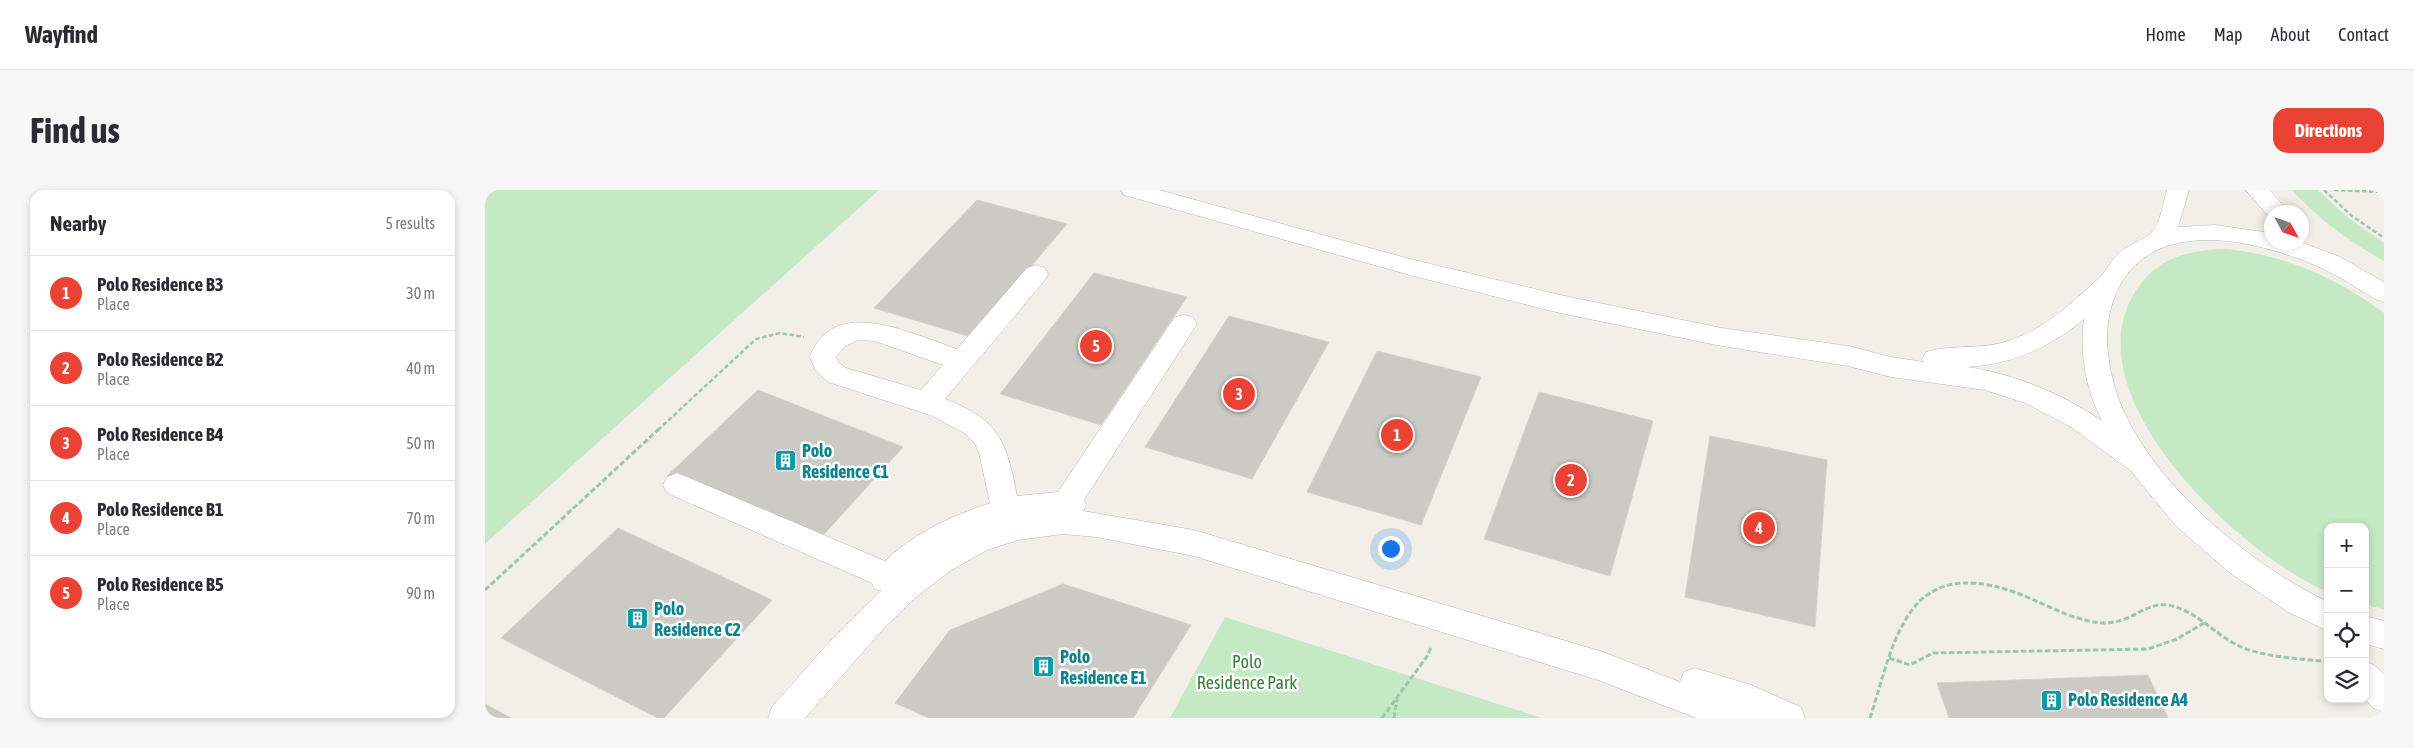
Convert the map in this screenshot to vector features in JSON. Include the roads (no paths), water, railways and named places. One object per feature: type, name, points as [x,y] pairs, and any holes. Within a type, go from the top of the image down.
[{"type":"street","points":[[1132,190],[1410,267],[1559,304],[1722,337],[1848,356],[1891,367],[1962,375],[2010,387],[2034,396],[2080,420],[2141,463]]},
{"type":"street","points":[[2159,240],[2169,222],[2178,190]]},
{"type":"street","points":[[2257,190],[2271,205]]},
{"type":"street","points":[[2264,240],[2217,233],[2177,235],[2159,240],[2130,256],[2107,285],[2095,322],[2095,364],[2111,412],[2124,437],[2141,463],[2164,492],[2192,521],[2250,573],[2280,593],[2324,615]]},
{"type":"street","points":[[2309,243],[2332,262],[2384,293]]},
{"type":"street","points":[[2299,250],[2332,262]]},
{"type":"street","points":[[925,404],[1037,274]]},
{"type":"street","points":[[1848,356],[1877,354],[1958,359],[2002,353],[2040,338],[2107,285]]},
{"type":"street","points":[[1066,504],[1185,324]]},
{"type":"street","points":[[962,361],[876,332],[864,330],[839,337],[829,345],[824,354],[823,363],[828,371],[837,375],[925,404],[961,417],[974,424],[984,435],[991,447],[1007,510]]},
{"type":"street","points":[[677,485],[889,576]]},
{"type":"street","points":[[783,718],[820,659],[889,576],[932,541],[956,528],[1007,510],[1030,506],[1066,504],[1098,508],[1138,518],[1158,525],[1193,543]]},
{"type":"street","points":[[783,718],[901,590],[921,573],[966,546],[1013,529],[1061,522],[1107,526],[1193,543],[1603,667],[1739,718]]},
{"type":"street","points":[[2280,593],[2324,634]]},
{"type":"street","points":[[2369,631],[2384,635]]},
{"type":"street","points":[[1603,667],[1663,675],[1693,682],[1751,700],[1789,718]]},
{"type":"street","points":[[2369,680],[2384,697]]},
{"type":"place","name":"Polo Residence B5","points":[[1096,346]]},
{"type":"place","name":"Polo Residence B4","points":[[1239,394]]},
{"type":"place","name":"Polo Residence B3","points":[[1397,435]]},
{"type":"place","name":"Polo Residence C1","points":[[786,461]]},
{"type":"place","name":"Polo Residence B2","points":[[1571,480]]},
{"type":"place","name":"Polo Residence B1","points":[[1759,528]]},
{"type":"place","name":"Polo Residence C2","points":[[638,619]]},
{"type":"place","name":"Polo Residence E1","points":[[1044,667]]},
{"type":"place","name":"Polo Residence A4","points":[[2052,700]]},
{"type":"park label","name":"Polo Residence Park","points":[[1247,672]]}]
